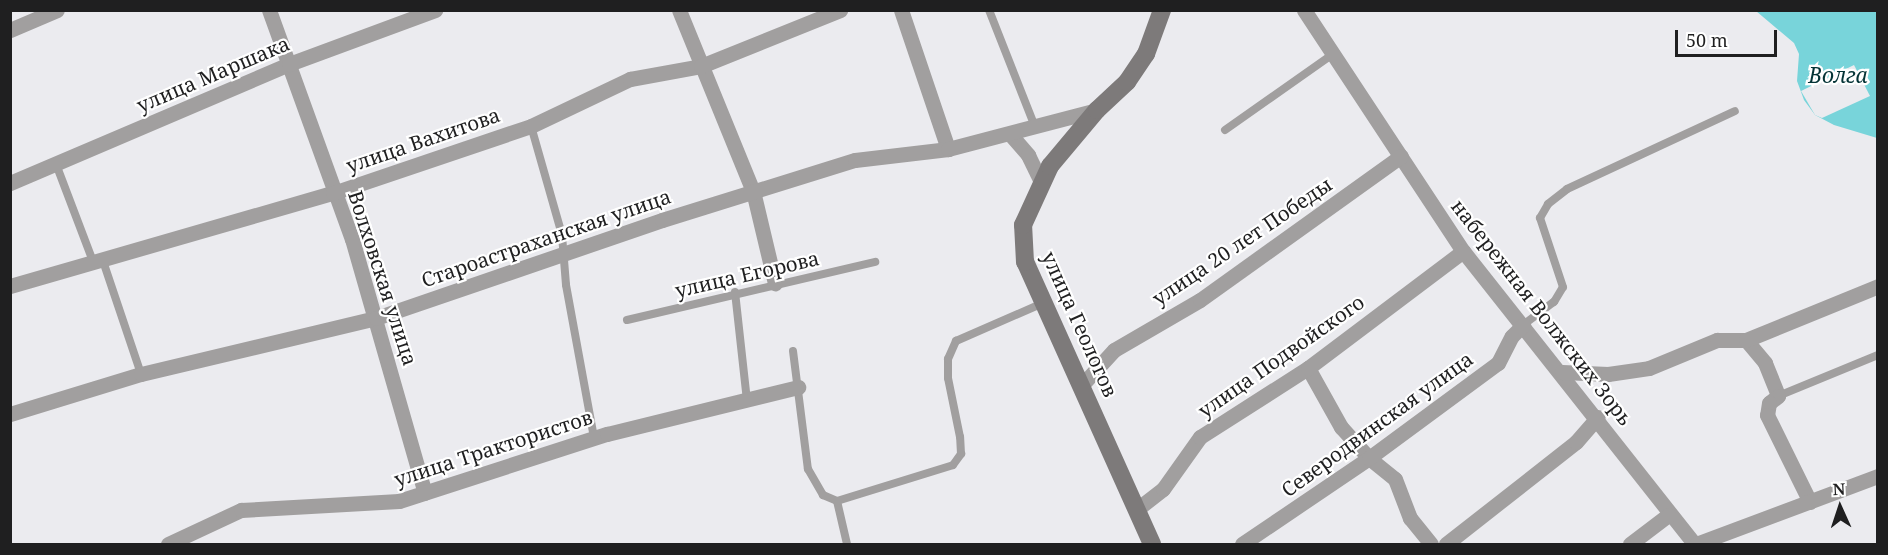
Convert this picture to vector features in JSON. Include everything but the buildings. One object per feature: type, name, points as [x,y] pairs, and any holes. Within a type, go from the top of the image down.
[{"type":"street","points":[[10,30],[57,10]]},
{"type":"street","name":"Волховская улица","points":[[269,10],[333,193],[352,239],[425,493]]},
{"type":"street","name":"улица Маршака","points":[[10,183],[289,64],[435,10]]},
{"type":"street","points":[[679,10],[753,191],[775,283]]},
{"type":"street","name":"улица Вахитова","points":[[10,286],[99,263],[333,193],[531,126],[630,80],[700,66],[840,10]]},
{"type":"street","points":[[902,10],[948,149]]},
{"type":"street","name":"улица Геологов","points":[[1152,544],[1025,262],[1023,225],[1041,182],[1097,110],[1127,82],[1146,54],[1162,10]]},
{"type":"street","name":"набережная Волжских Зорь","points":[[1304,10],[1463,251],[1598,417],[1668,514],[1695,544]]},
{"type":"street","name":"Староастраханская улица","points":[[10,414],[141,374],[376,318],[561,254],[855,160],[948,149],[1097,110]]},
{"type":"street","points":[[1010,134],[1028,155],[1041,182]]},
{"type":"street","name":"улица 20 лет Победы","points":[[1081,386],[1114,350],[1200,300],[1401,156]]},
{"type":"street","name":"улица Подвойского","points":[[1136,510],[1163,489],[1200,437],[1308,368],[1463,251]]},
{"type":"street","points":[[1562,372],[1608,374],[1649,368],[1717,340],[1746,340],[1878,286]]},
{"type":"street","name":"Северодвинская улица","points":[[1242,544],[1369,458],[1498,363],[1512,336],[1523,325]]},
{"type":"street","points":[[1746,340],[1765,363],[1778,396],[1769,403],[1767,415],[1810,502]]},
{"type":"street","points":[[1308,368],[1341,427],[1369,458],[1395,479],[1410,518],[1431,544]]},
{"type":"street","name":"улица Трактористов","points":[[168,544],[241,510],[399,501],[594,438],[798,387]]},
{"type":"street","points":[[1446,544],[1576,442],[1598,417]]},
{"type":"street","points":[[1695,544],[1878,476]]},
{"type":"street","points":[[1630,544],[1668,514]]},
{"type":"lane","points":[[989,10],[1035,127]]},
{"type":"lane","points":[[1225,130],[1333,54]]},
{"type":"lane","points":[[1523,325],[1554,302],[1563,287],[1540,218],[1548,204],[1567,189],[1736,111]]},
{"type":"lane","points":[[531,126],[562,235],[561,254],[594,438]]},
{"type":"lane","points":[[56,164],[99,263],[141,374]]},
{"type":"lane","name":"улица Егорова","points":[[627,320],[735,292],[875,262]]},
{"type":"lane","points":[[735,292],[747,400]]},
{"type":"lane","points":[[794,351],[808,469],[823,495],[837,501],[953,465],[961,454],[960,437],[948,378],[948,359],[956,341],[1043,303]]},
{"type":"lane","points":[[1778,396],[1878,355]]},
{"type":"lane","points":[[837,501],[847,544]]},
{"type":"water","name":"Волга","points":[[1756,11],[1877,11],[1877,138],[1834,125],[1815,115],[1804,100],[1797,81],[1799,54],[1794,43]]},
{"type":"pier","points":[[1854,65],[1870,96],[1822,118],[1815,115],[1801,91]]}]
